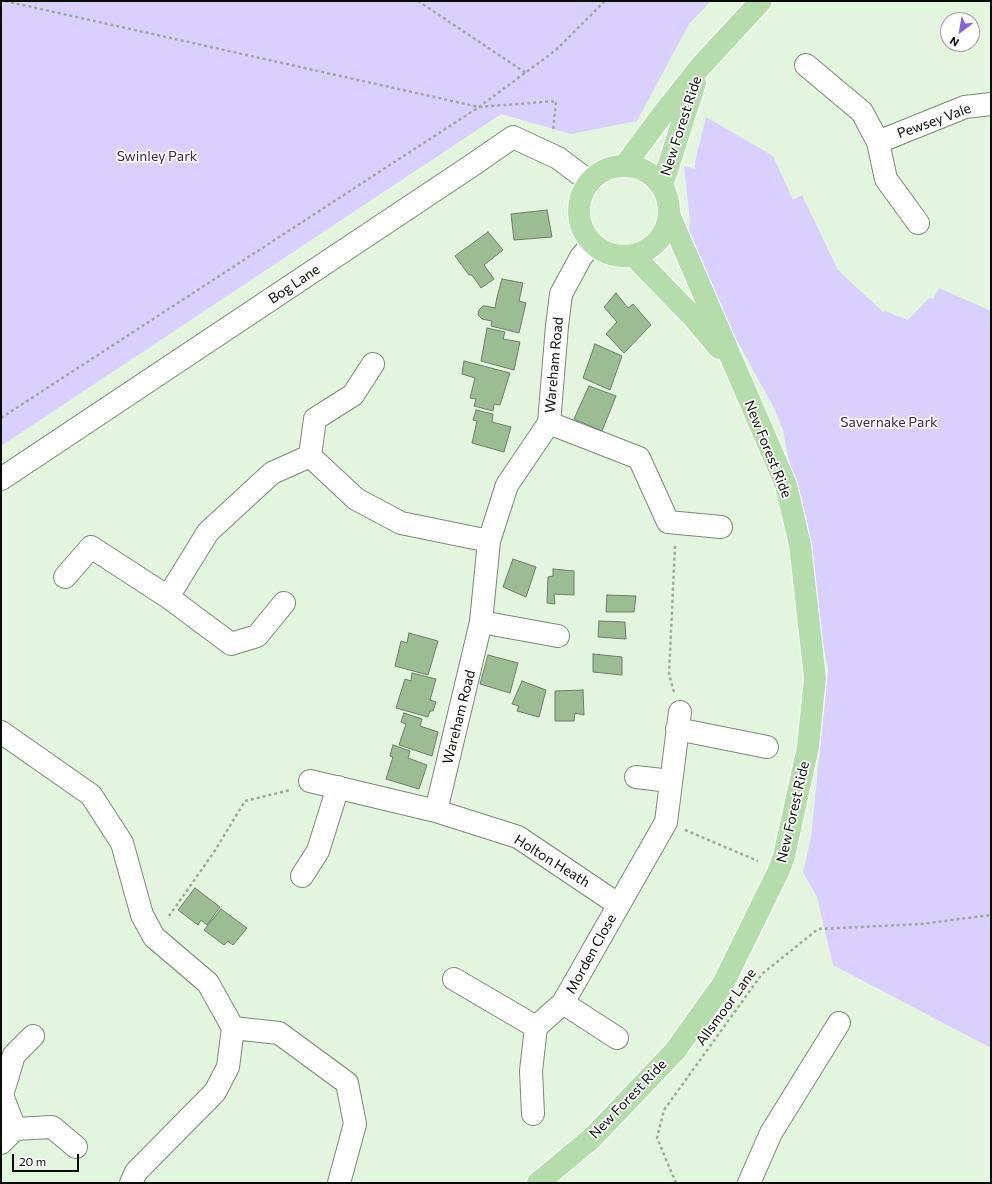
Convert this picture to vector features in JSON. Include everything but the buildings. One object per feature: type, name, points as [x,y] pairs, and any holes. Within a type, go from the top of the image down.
[{"type":"main road","name":"New Forest Ride","points":[[625,165],[700,66],[761,1]]},
{"type":"main road","name":"New Forest Ride","points":[[662,186],[700,66]]},
{"type":"main road","name":"New Forest Ride","points":[[538,1183],[592,1138],[675,1051],[723,984],[779,870],[784,856],[808,747],[815,678],[800,545],[786,485],[669,214],[668,198],[664,189],[654,176],[640,168],[625,165],[609,168],[595,175],[587,185],[580,199],[579,215],[583,230],[592,244],[617,256],[633,255],[645,251],[658,242],[669,214]]},
{"type":"main road","name":"New Forest Ride","points":[[633,255],[692,316],[735,368]]},
{"type":"street","points":[[806,65],[862,112],[878,142],[886,179],[918,223]]},
{"type":"street","name":"Pewsey Vale","points":[[878,142],[965,107],[991,104]]},
{"type":"street","name":"Bog Lane","points":[[1,479],[513,137],[558,158],[590,182]]},
{"type":"street","name":"Wareham Road","points":[[436,811],[481,622],[489,541],[507,485],[549,423],[561,294],[581,257],[592,244]]},
{"type":"street","points":[[310,456],[315,419],[353,395],[373,364]]},
{"type":"street","points":[[549,423],[639,458],[668,522],[721,527]]},
{"type":"street","points":[[310,456],[356,499],[401,523],[489,541]]},
{"type":"street","points":[[168,597],[208,532],[272,473],[310,456]]},
{"type":"street","points":[[66,577],[91,547],[168,597],[231,644],[257,636],[284,603]]},
{"type":"street","points":[[481,622],[558,636]]},
{"type":"street","points":[[666,822],[678,720],[767,747]]},
{"type":"street","points":[[1,732],[91,795],[122,843],[142,915],[154,937],[208,982],[232,1028],[228,1067],[215,1092],[136,1172],[131,1183]]},
{"type":"street","points":[[636,777],[670,781]]},
{"type":"street","name":"Holton Heath","points":[[310,781],[436,811],[518,837],[619,905]]},
{"type":"street","points":[[302,876],[318,851],[338,787]]},
{"type":"street","name":"Morden Close","points":[[536,1027],[563,1004],[666,822]]},
{"type":"street","points":[[454,979],[536,1027],[531,1071],[533,1114]]},
{"type":"street","name":"Morden Close","points":[[563,1004],[617,1038]]},
{"type":"street","points":[[750,1183],[771,1133],[839,1023]]},
{"type":"street","points":[[232,1028],[279,1033],[346,1082],[355,1124],[339,1183]]},
{"type":"street","points":[[33,1036],[14,1055],[2,1095],[8,1136],[52,1127],[76,1147]]},
{"type":"path","points":[[6,1],[479,107],[556,101],[553,130],[558,158]]},
{"type":"path","points":[[418,1],[526,73]]},
{"type":"path","points":[[1,418],[479,107],[556,50],[605,1]]},
{"type":"path","points":[[668,522],[675,546],[669,674],[678,720]]},
{"type":"path","points":[[154,937],[214,852],[245,801],[298,788],[310,781]]},
{"type":"path","points":[[666,822],[762,862]]},
{"type":"path","name":"Allsmoor Lane","points":[[676,1183],[657,1138],[664,1110],[762,974],[818,929],[921,924],[991,915]]},
{"type":"green space","name":"Swinley Park","points":[[1,1],[711,1],[689,24],[637,121],[571,134],[501,114],[1,446]]},
{"type":"green space","name":"Savernake Park","points":[[706,117],[773,156],[793,200],[802,195],[838,270],[883,312],[885,311],[908,320],[929,298],[933,299],[939,288],[991,311],[991,1048],[833,965],[817,897],[803,872],[811,838],[828,670],[783,430],[774,408],[707,286],[688,238],[690,221],[684,166],[695,169],[695,162]]}]
